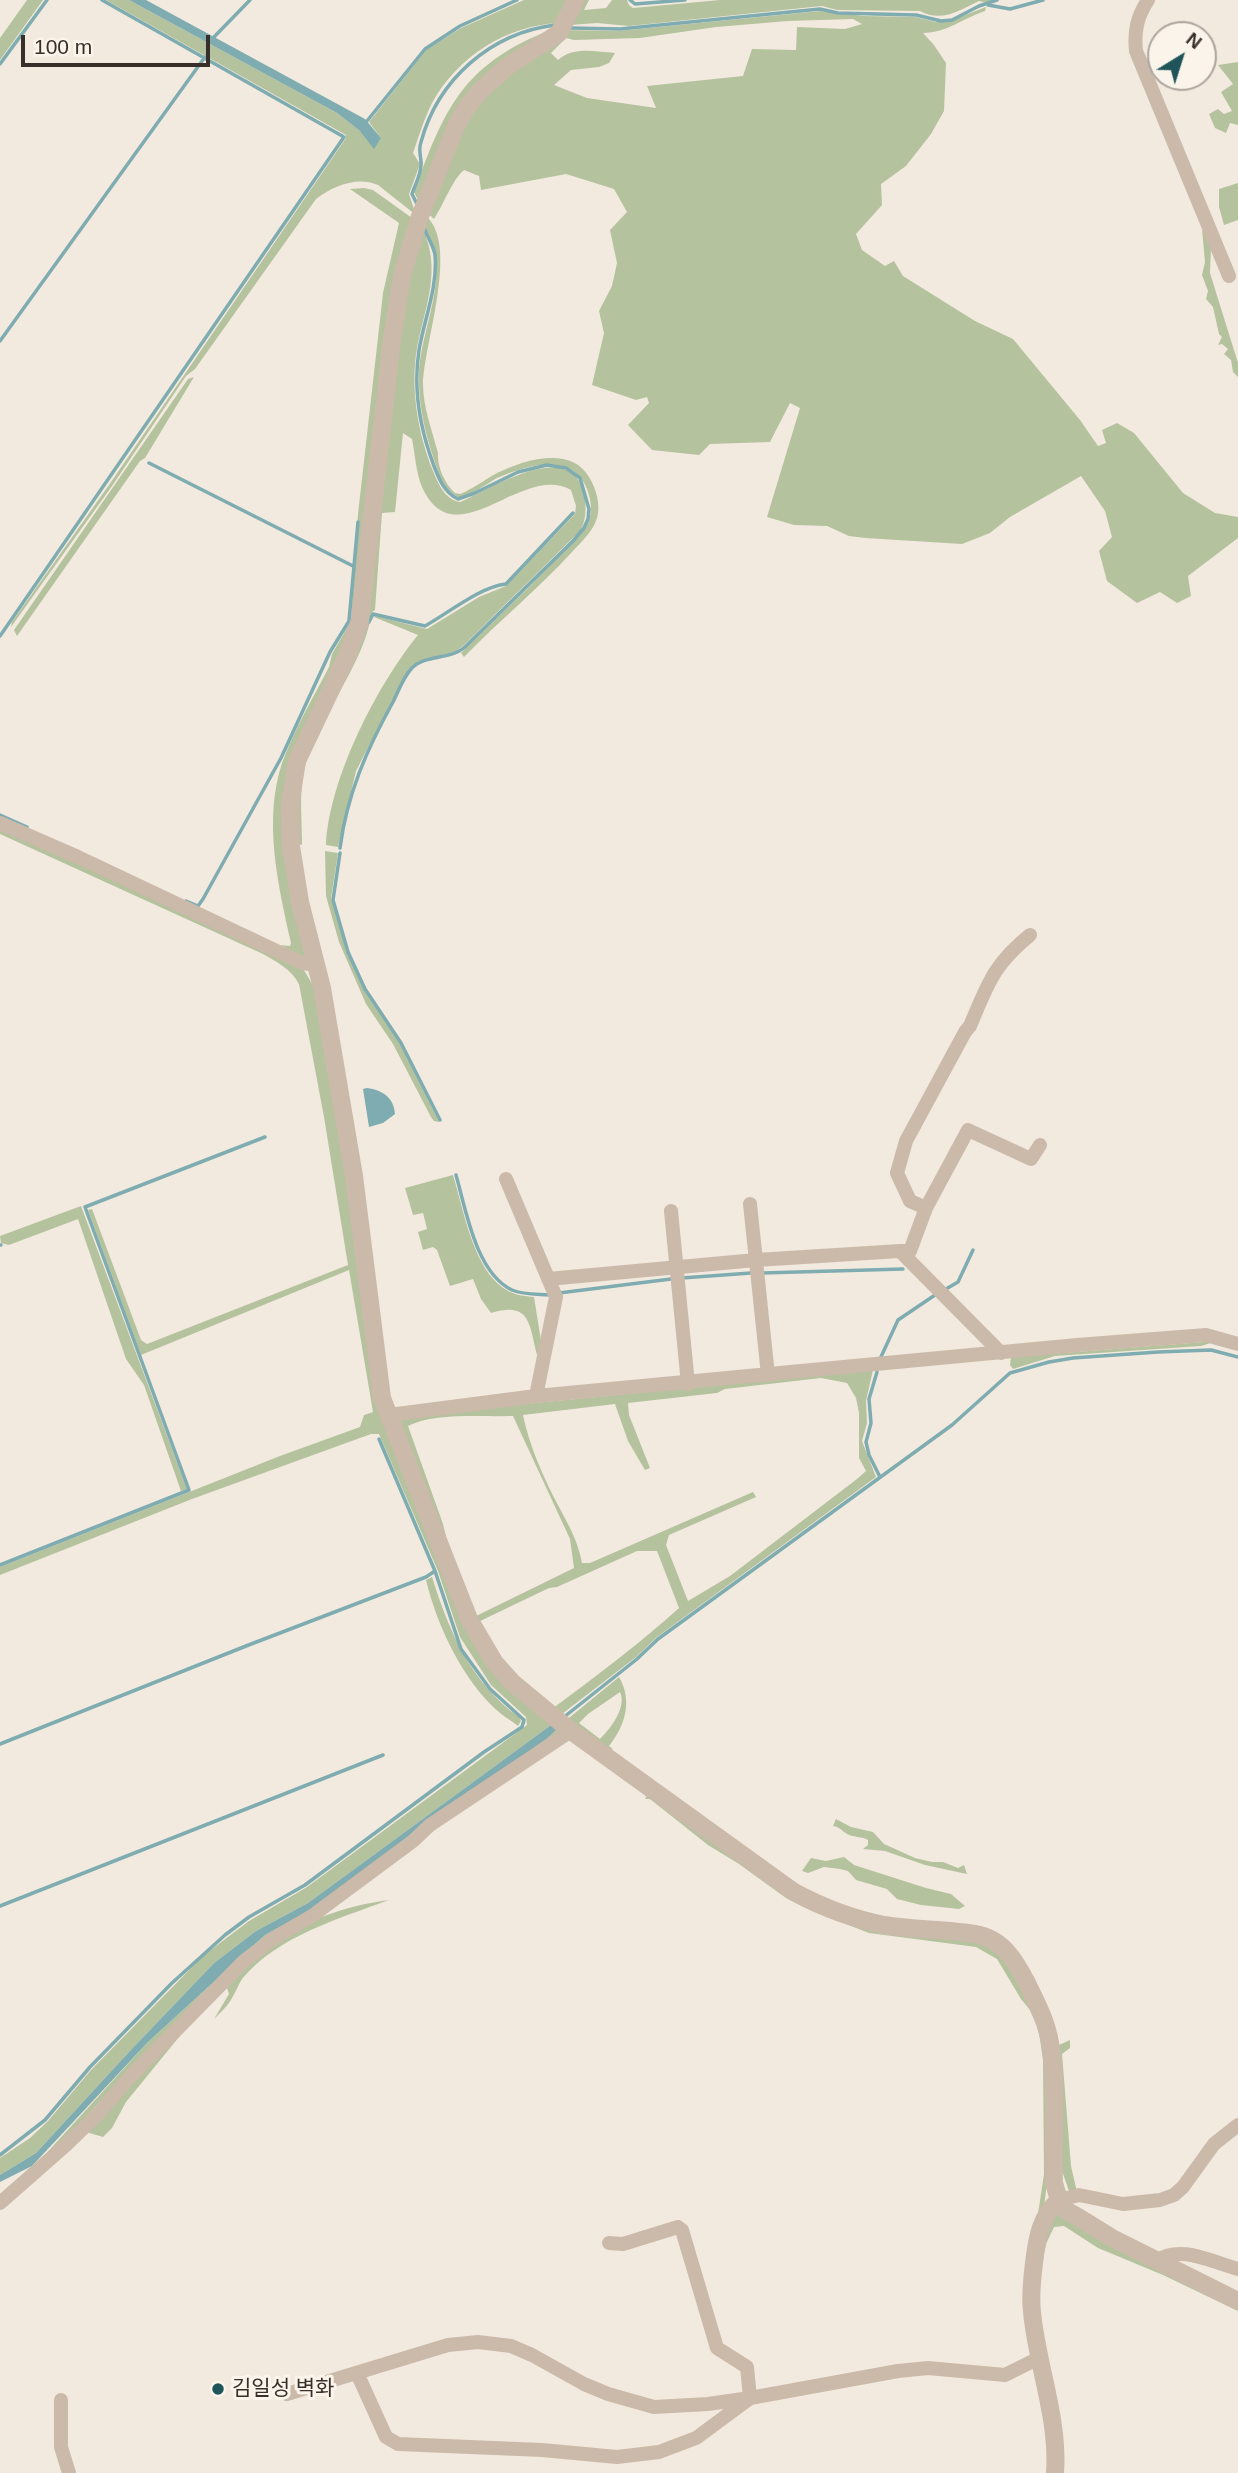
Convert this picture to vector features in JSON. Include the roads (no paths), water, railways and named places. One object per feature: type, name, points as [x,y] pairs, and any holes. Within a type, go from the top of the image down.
[{"type":"street","points":[[576,0],[559,33],[508,66],[480,91],[467,107],[436,173],[410,244],[392,338],[360,621],[347,656],[297,761],[292,787],[291,846],[295,876],[317,966],[354,1176],[382,1398],[469,1619],[480,1641],[513,1684],[571,1731],[780,1883],[808,1899],[843,1914],[885,1925],[987,1937],[995,1941],[1015,1959],[1039,2010],[1050,2042],[1054,2183],[1059,2200],[1067,2211],[1156,2261],[1238,2301]]},
{"type":"street","points":[[1148,0],[1138,17],[1134,32],[1136,51],[1229,276]]},
{"type":"street","points":[[0,823],[300,962],[317,966]]},
{"type":"street","points":[[926,1208],[910,1201],[897,1173],[906,1141],[970,1026],[993,972],[1011,951],[1030,935]]},
{"type":"street","points":[[548,1279],[755,1260],[910,1251],[926,1208],[968,1130],[1031,1159],[1040,1145]]},
{"type":"street","points":[[506,1179],[556,1297],[536,1396]]},
{"type":"street","points":[[750,1204],[768,1375]]},
{"type":"street","points":[[671,1211],[688,1384]]},
{"type":"street","points":[[900,1251],[1001,1353]]},
{"type":"street","points":[[389,1415],[536,1396],[1206,1335],[1238,1344]]},
{"type":"street","points":[[0,2203],[74,2137],[258,1948],[312,1916],[413,1841],[430,1825],[571,1731]]},
{"type":"street","points":[[1055,2473],[1055,2443],[1031,2309],[1036,2245],[1048,2210],[1059,2200],[1079,2194],[1123,2204],[1160,2200],[1174,2195],[1183,2187],[1214,2144],[1238,2125]]},
{"type":"street","points":[[609,2243],[623,2244],[678,2227],[682,2230],[718,2348],[747,2367],[750,2398]]},
{"type":"street","points":[[1156,2261],[1167,2253],[1188,2254],[1238,2269]]},
{"type":"street","points":[[288,2394],[448,2345],[478,2342],[511,2346],[584,2384],[654,2407],[698,2405],[750,2398],[928,2368],[1005,2375],[1039,2358]]},
{"type":"street","points":[[357,2373],[386,2437],[398,2444],[617,2456],[659,2452],[696,2438],[750,2398]]},
{"type":"street","points":[[61,2400],[61,2448],[69,2473]]},
{"type":"water","points":[[129,0],[146,0],[365,119],[381,138],[374,149],[360,131],[337,113]]},
{"type":"water","points":[[363,1089],[387,1096],[395,1114],[383,1123],[369,1127]]},
{"type":"water","points":[[551,1725],[557,1729],[549,1737],[312,1910],[265,1935],[148,2042],[32,2166],[0,2182],[0,2175],[36,2153],[214,1963],[256,1931],[308,1903]]},
{"type":"waterway","points":[[0,64],[47,0]]},
{"type":"waterway","points":[[0,636],[344,137],[102,0]]},
{"type":"waterway","points":[[214,37],[250,0]]},
{"type":"waterway","points":[[367,121],[425,49],[460,26],[517,0]]},
{"type":"waterway","points":[[630,0],[635,4],[685,0]]},
{"type":"waterway","points":[[571,28],[620,29],[820,9],[838,13],[916,15],[941,21],[952,20],[997,0]]},
{"type":"waterway","points":[[988,5],[1010,9],[1043,0]]},
{"type":"waterway","points":[[417,204],[412,194],[420,170],[420,145],[429,119],[454,79],[470,63],[509,38],[555,25]]},
{"type":"waterway","points":[[0,341],[205,57]]},
{"type":"waterway","points":[[340,848],[359,772],[411,669],[423,661],[464,648],[573,541],[588,519],[589,509],[580,478],[566,468],[547,465],[518,472],[458,499],[449,493],[440,480],[425,438],[417,394],[419,350],[433,291],[435,267],[434,252],[425,230]]},
{"type":"waterway","points":[[149,463],[353,566]]},
{"type":"waterway","points":[[369,622],[373,614],[425,626],[476,595],[506,584],[573,513]]},
{"type":"waterway","points":[[186,901],[198,906],[203,899],[281,758],[330,652],[349,621],[358,522]]},
{"type":"waterway","points":[[0,815],[27,827]]},
{"type":"waterway","points":[[340,853],[333,900],[348,952],[365,989],[401,1043],[440,1120]]},
{"type":"waterway","points":[[0,1565],[189,1490],[85,1207],[265,1137]]},
{"type":"waterway","points":[[456,1175],[474,1239],[489,1270],[512,1290],[526,1294],[550,1295]]},
{"type":"waterway","points":[[946,1289],[958,1282],[973,1250]]},
{"type":"waterway","points":[[762,1273],[903,1269]]},
{"type":"waterway","points":[[682,1278],[751,1273]]},
{"type":"waterway","points":[[559,1293],[671,1279]]},
{"type":"waterway","points":[[880,1359],[898,1320],[935,1295]]},
{"type":"waterway","points":[[564,1717],[658,1639],[952,1425],[1010,1373],[1073,1358],[1158,1352],[1211,1350],[1238,1357]]},
{"type":"waterway","points":[[877,1372],[869,1399],[871,1423],[866,1442],[880,1477]]},
{"type":"waterway","points":[[0,2155],[45,2120],[90,2067],[172,1983],[225,1935],[249,1917],[305,1885],[484,1752],[522,1727],[524,1720],[490,1689],[461,1649],[435,1571],[379,1439]]},
{"type":"waterway","points":[[0,1744],[426,1577],[435,1571]]},
{"type":"waterway","points":[[0,1906],[383,1755]]},
{"type":"place","name":"김일성 벽화","points":[[218,2389]]}]
